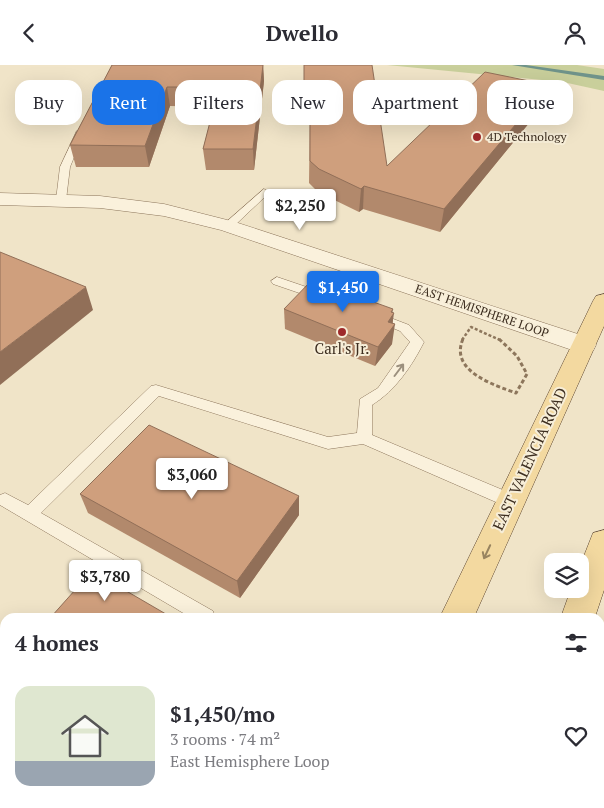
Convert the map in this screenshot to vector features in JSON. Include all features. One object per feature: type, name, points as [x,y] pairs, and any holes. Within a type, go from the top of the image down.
[{"type":"main road","name":"EAST VALENCIA ROAD","points":[[459,613],[511,501],[594,349],[604,301]]},
{"type":"main road","points":[[579,613],[604,543]]},
{"type":"street","name":"EAST HEMISPHERE LOOP","points":[[0,199],[100,202],[164,210],[228,226],[594,349]]},
{"type":"lane","points":[[61,200],[65,167],[85,122]]},
{"type":"lane","points":[[228,226],[264,192]]},
{"type":"lane","points":[[277,281],[332,301]]},
{"type":"lane","points":[[359,311],[407,329],[414,335],[417,342],[411,354],[383,392],[365,403],[364,438]]},
{"type":"lane","points":[[29,514],[156,390],[328,443],[364,438],[511,501]]},
{"type":"lane","points":[[5,500],[199,613]]},
{"type":"path","points":[[471,327],[489,333],[506,343],[518,354],[527,374],[516,393],[483,380],[469,370],[462,358],[460,343],[471,327]]},
{"type":"green space","points":[[387,65],[577,65],[604,69],[604,91],[573,84],[573,80],[542,80]]},
{"type":"building","points":[[112,65],[263,65],[261,80],[175,80],[175,87],[167,87],[165,92],[165,80],[104,80]]},
{"type":"building","points":[[304,65],[372,65],[374,80],[353,80],[353,125],[381,125],[387,166],[430,125],[477,125],[477,80],[485,72],[524,80],[487,80],[487,125],[515,125],[444,209],[364,186],[361,189],[319,169],[310,161],[310,125],[343,125],[343,80],[304,80]]},
{"type":"building","points":[[92,103],[92,125],[153,125],[145,146],[70,145]]},
{"type":"building","points":[[209,125],[256,125],[253,149],[203,149]]},
{"type":"building","points":[[0,252],[86,287],[0,352]]},
{"type":"building","points":[[312,280],[393,309],[391,312],[394,313],[388,322],[395,324],[378,347],[284,309]]},
{"type":"building","points":[[149,425],[299,496],[237,581],[80,494]]},
{"type":"building","points":[[92,571],[164,613],[55,613]]},
{"type":"waterway","points":[[515,65],[604,78]]},
{"type":"place","name":"4D Technology","points":[[477,137]]},
{"type":"place","name":"Carl's Jr.","points":[[342,332]]}]
